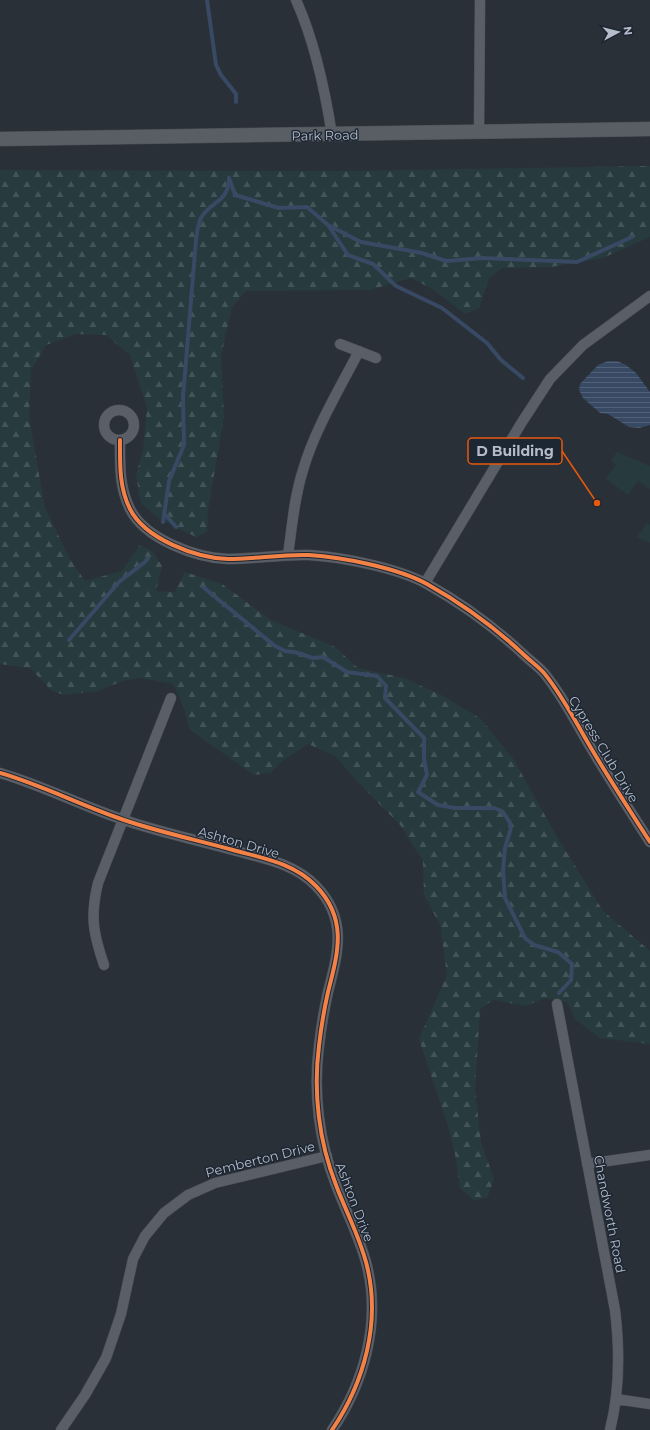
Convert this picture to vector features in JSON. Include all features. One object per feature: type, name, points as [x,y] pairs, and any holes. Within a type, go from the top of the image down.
[{"type":"main road","name":"Park Road","points":[[0,138],[332,135],[650,129]]},
{"type":"street","points":[[296,0],[312,45],[326,100],[332,135]]},
{"type":"street","points":[[479,132],[480,0]]},
{"type":"street","points":[[425,583],[522,422],[550,380],[583,345],[650,296]]},
{"type":"street","points":[[340,344],[376,358]]},
{"type":"street","points":[[288,555],[295,504],[302,471],[314,440],[358,351]]},
{"type":"street","name":"Cypress Club Drive","points":[[120,440],[121,481],[130,510],[140,523],[153,534],[170,544],[208,556],[226,559],[288,555],[337,558],[370,565],[425,583],[466,609],[504,636],[543,672],[563,699],[613,784],[650,842]]},
{"type":"street","points":[[104,965],[94,938],[92,922],[93,902],[98,883],[171,698]]},
{"type":"street","name":"Ashton Drive","points":[[0,773],[124,820],[282,864],[307,877],[325,896],[333,912],[338,929],[339,947],[318,1049],[318,1099],[321,1128],[327,1156],[336,1184],[360,1238],[368,1268],[372,1310],[367,1352],[359,1380],[352,1398],[332,1430]]},
{"type":"street","name":"Chandworth Road","points":[[557,1004],[616,1316],[619,1362],[616,1399],[610,1430]]},
{"type":"street","points":[[587,1164],[650,1155]]},
{"type":"street","name":"Pemberton Drive","points":[[61,1430],[85,1395],[106,1358],[116,1334],[135,1254],[145,1236],[164,1213],[188,1195],[215,1183],[327,1156]]},
{"type":"street","points":[[616,1399],[650,1404]]},
{"type":"green space","points":[[650,166],[650,237],[603,258],[551,267],[502,268],[489,278],[479,308],[465,314],[434,290],[411,278],[370,290],[246,291],[232,307],[221,356],[224,417],[208,510],[207,532],[196,537],[159,519],[141,503],[136,475],[143,451],[147,408],[130,355],[106,335],[76,334],[46,345],[31,370],[29,417],[45,508],[70,559],[85,581],[122,571],[140,545],[153,552],[162,566],[156,591],[175,592],[185,572],[222,584],[271,620],[335,647],[358,668],[404,678],[443,696],[481,719],[514,760],[556,835],[603,911],[650,951],[650,1044],[600,1038],[576,1020],[567,1002],[544,998],[526,1006],[493,1000],[480,1009],[475,1090],[481,1142],[494,1179],[487,1198],[474,1200],[460,1188],[455,1154],[448,1126],[419,1039],[447,975],[440,925],[424,895],[423,861],[401,826],[335,756],[308,744],[282,761],[271,773],[254,775],[189,729],[184,707],[173,684],[140,678],[123,681],[98,691],[64,695],[52,691],[30,668],[0,664],[0,170],[336,171]]},
{"type":"green space","points":[[617,452],[650,466],[650,489],[638,481],[628,495],[606,479],[616,465],[611,461]]},
{"type":"green space","points":[[647,523],[650,525],[650,543],[637,537]]},
{"type":"water","points":[[608,361],[617,361],[626,365],[636,373],[650,392],[650,425],[639,428],[629,427],[608,414],[600,413],[583,398],[579,390],[580,384],[598,365]]},
{"type":"waterway","points":[[207,0],[216,65],[221,75],[236,94],[236,102]]},
{"type":"waterway","points":[[229,178],[235,195],[279,208],[307,207],[328,225],[361,242],[422,253],[446,261],[483,258],[577,262],[632,237]]},
{"type":"waterway","points":[[163,522],[169,481],[184,445],[183,397],[198,227],[200,220],[207,210],[226,193],[229,180]]},
{"type":"waterway","points":[[328,225],[348,255],[373,264],[396,286],[442,308],[487,343],[501,360],[523,378]]},
{"type":"waterway","points":[[164,513],[176,527]]},
{"type":"waterway","points":[[69,640],[119,582],[148,558]]},
{"type":"waterway","points":[[203,587],[275,646],[285,651],[294,652],[313,658],[323,657],[347,672],[377,676],[386,686],[385,698],[424,738],[424,759],[427,775],[418,792],[438,805],[455,808],[494,808],[502,811],[509,821],[511,828],[505,848],[503,870],[505,898],[525,938],[534,945],[558,952],[572,964],[571,980],[559,993]]},
{"type":"cycle path","points":[[120,440],[120,467],[126,501],[137,520],[159,538],[187,551],[215,558],[238,559],[309,555],[337,558],[386,568],[415,578],[427,584],[465,607],[489,625],[539,668],[551,682],[605,772],[650,842]]},
{"type":"cycle path","points":[[0,773],[31,783],[137,824],[277,862],[307,878],[326,898],[333,911],[338,937],[337,950],[325,1006],[319,1046],[317,1063],[317,1099],[325,1152],[330,1169],[357,1235],[367,1266],[371,1287],[372,1309],[371,1331],[361,1372],[353,1393],[332,1430]]},
{"type":"place","name":"D Building","points":[[597,503]]}]
